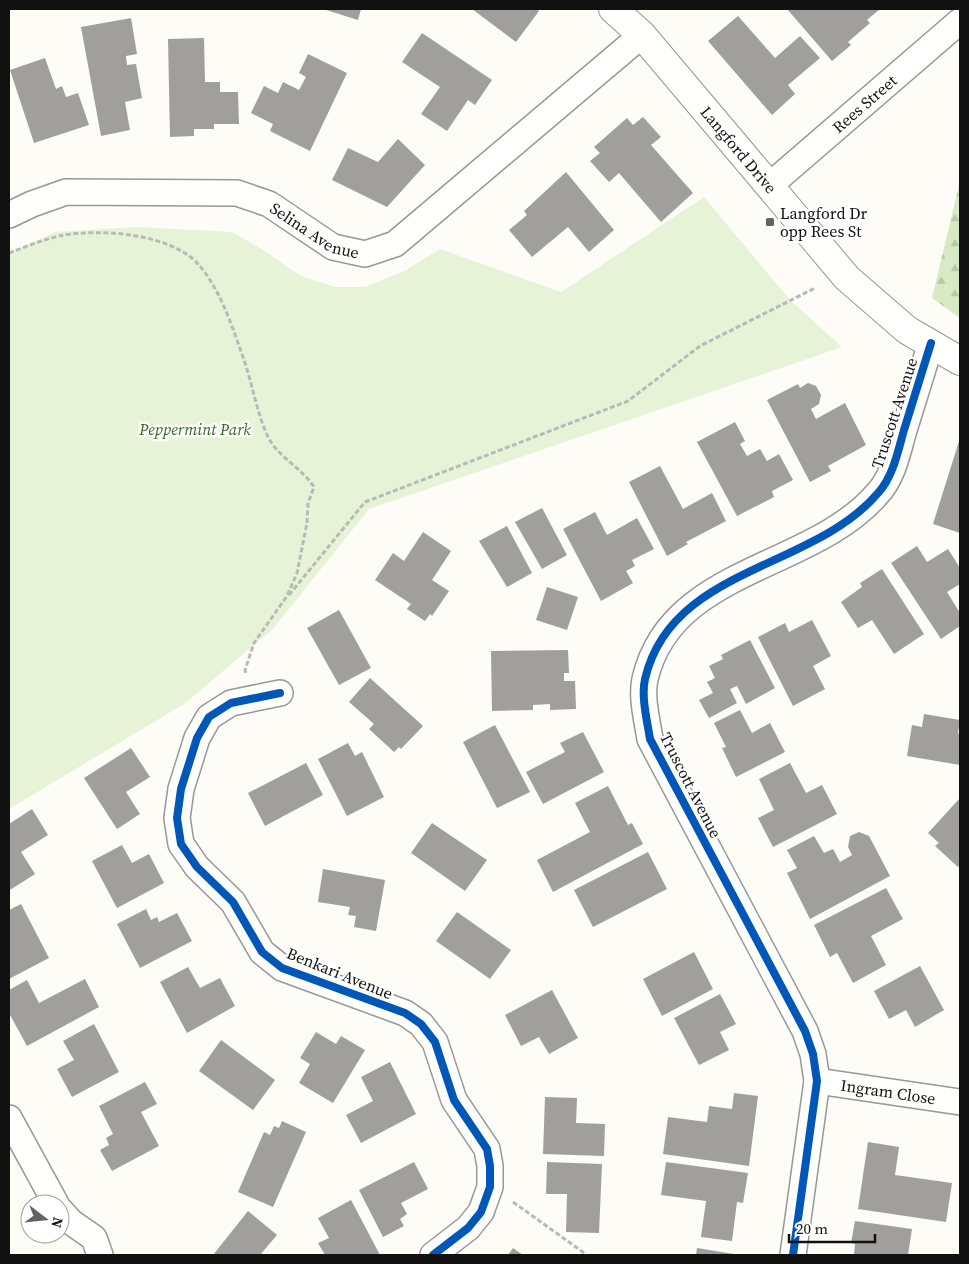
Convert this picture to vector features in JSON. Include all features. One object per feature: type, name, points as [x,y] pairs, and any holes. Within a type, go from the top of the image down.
[{"type":"street","name":"Langford Drive","points":[[613,9],[642,35],[847,278],[907,330],[960,361]]},
{"type":"street","name":"Rees Street","points":[[769,186],[960,21]]},
{"type":"street","name":"Selina Avenue","points":[[9,215],[32,204],[66,192],[238,192],[269,204],[334,247],[365,254],[395,244],[642,35]]},
{"type":"street","name":"Truscott Avenue","points":[[792,1255],[816,1081],[813,1054],[805,1031],[650,739],[645,704],[645,680],[658,643],[678,617],[702,597],[834,529],[860,512],[880,492],[891,472],[931,343]]},
{"type":"street","name":"Benkari Avenue","points":[[280,693],[231,703],[209,717],[197,738],[180,789],[177,818],[181,844],[197,867],[233,902],[262,952],[282,968],[405,1013],[421,1024],[435,1042],[454,1100],[486,1149],[490,1166],[489,1193],[481,1212],[468,1228],[433,1255]]},
{"type":"street","name":"Ingram Close","points":[[816,1081],[960,1102]]},
{"type":"street","points":[[9,1118],[51,1194]]},
{"type":"street","points":[[70,1221],[94,1238],[100,1255]]},
{"type":"path","points":[[9,253],[59,236],[90,232],[146,238],[176,248],[198,264],[214,284],[228,316],[268,437],[281,455],[308,477],[314,487],[308,503],[307,524],[297,573],[281,606]]},
{"type":"path","points":[[253,698],[245,670],[254,643],[281,606],[365,502],[628,401],[700,346],[815,288]]},
{"type":"path","points":[[489,1193],[512,1202],[587,1255]]},
{"type":"green space","points":[[960,181],[960,318],[932,298]]},
{"type":"green space","name":"Peppermint Park","points":[[704,197],[789,299],[842,347],[369,509],[273,629],[184,704],[9,809],[9,253],[55,232],[136,227],[232,232],[301,276],[335,287],[365,287],[406,270],[440,249],[561,292]]},
{"type":"building","points":[[323,9],[361,9],[358,20]]},
{"type":"building","points":[[472,9],[536,9],[539,11],[516,42]]},
{"type":"building","points":[[787,9],[880,9],[867,20],[870,23],[848,42],[851,45],[832,61]]},
{"type":"building","points":[[738,16],[775,58],[800,36],[820,58],[788,85],[795,94],[772,115],[708,41]]},
{"type":"building","points":[[131,18],[137,54],[126,56],[127,65],[136,64],[142,98],[125,102],[130,130],[101,136],[81,27]]},
{"type":"building","points":[[422,33],[492,80],[475,105],[468,100],[447,131],[421,114],[440,87],[402,62]]},
{"type":"building","points":[[204,38],[205,82],[220,82],[220,92],[238,92],[239,124],[214,124],[214,129],[194,129],[194,136],[170,137],[168,39]]},
{"type":"building","points":[[308,54],[347,73],[310,151],[270,131],[273,124],[251,113],[264,86],[278,93],[283,82],[299,90],[306,77],[299,73]]},
{"type":"building","points":[[45,58],[56,89],[62,86],[66,97],[78,93],[89,125],[34,143],[10,70]]},
{"type":"building","points":[[643,117],[661,137],[651,145],[693,193],[661,222],[619,173],[609,182],[590,161],[600,153],[594,147],[627,118],[633,125]]},
{"type":"building","points":[[398,139],[425,165],[387,207],[332,180],[348,148],[378,162]]},
{"type":"building","points":[[566,172],[614,230],[589,252],[568,227],[532,257],[509,230],[527,215],[524,211]]},
{"type":"building","points":[[808,383],[816,386],[821,395],[819,404],[811,409],[816,419],[845,403],[866,445],[828,466],[831,471],[810,482],[767,400],[798,384],[800,388]]},
{"type":"building","points":[[735,422],[745,441],[740,444],[747,456],[760,449],[767,461],[779,454],[793,480],[772,491],[774,497],[737,516],[697,442]]},
{"type":"building","points":[[960,438],[960,533],[933,524]]},
{"type":"building","points":[[660,466],[683,509],[712,493],[726,521],[686,542],[688,544],[667,556],[629,482]]},
{"type":"building","points":[[542,508],[567,555],[542,569],[515,522]]},
{"type":"building","points":[[595,512],[607,535],[637,518],[654,549],[632,560],[635,566],[626,571],[633,583],[601,601],[563,529]]},
{"type":"building","points":[[507,526],[532,573],[507,587],[479,541]]},
{"type":"building","points":[[423,532],[451,551],[432,580],[449,591],[432,616],[430,614],[425,621],[407,609],[411,604],[375,580],[393,553],[404,561]]},
{"type":"building","points":[[917,546],[927,562],[948,549],[960,568],[960,584],[947,592],[960,613],[960,626],[941,639],[891,563]]},
{"type":"building","points":[[882,569],[924,634],[894,654],[872,620],[858,628],[841,602],[862,587],[860,583]]},
{"type":"building","points":[[547,587],[578,597],[567,630],[536,620]]},
{"type":"building","points":[[339,610],[371,668],[339,685],[307,628]]},
{"type":"building","points":[[812,620],[831,656],[813,666],[825,689],[793,706],[758,637],[785,623],[789,632]]},
{"type":"building","points":[[750,640],[775,688],[746,704],[737,686],[730,689],[737,703],[709,718],[699,700],[713,693],[707,682],[715,678],[709,666],[723,659],[721,655]]},
{"type":"building","points":[[568,650],[569,673],[564,673],[564,681],[575,681],[576,709],[550,710],[550,704],[533,705],[533,710],[492,711],[491,651]]},
{"type":"building","points":[[370,678],[423,726],[401,749],[399,747],[394,752],[369,729],[374,724],[349,702]]},
{"type":"building","points":[[740,710],[752,733],[770,723],[785,752],[736,777],[722,748],[726,747],[714,723]]},
{"type":"building","points":[[924,714],[960,720],[958,733],[960,734],[960,765],[907,756],[912,725],[922,727]]},
{"type":"building","points":[[495,725],[530,792],[497,808],[463,742]]},
{"type":"building","points":[[583,732],[604,772],[543,804],[526,772],[565,752],[560,743]]},
{"type":"building","points":[[348,743],[355,756],[362,752],[384,797],[347,816],[318,759]]},
{"type":"building","points":[[131,748],[150,777],[126,792],[140,814],[117,829],[84,778]]},
{"type":"building","points":[[306,763],[323,795],[265,826],[248,793]]},
{"type":"building","points":[[790,763],[806,793],[822,785],[837,814],[773,847],[758,818],[774,810],[759,779]]},
{"type":"building","points":[[608,786],[628,825],[632,823],[643,844],[553,892],[537,860],[590,832],[575,803]]},
{"type":"building","points":[[960,798],[960,865],[958,867],[935,846],[939,843],[928,833]]},
{"type":"building","points":[[32,809],[48,835],[21,852],[35,874],[10,890],[9,824]]},
{"type":"building","points":[[432,823],[487,860],[465,891],[411,853]]},
{"type":"building","points":[[859,832],[869,836],[890,876],[810,919],[787,873],[797,868],[787,850],[814,836],[824,853],[833,849],[840,862],[852,855],[848,847],[850,836]]},
{"type":"building","points":[[122,845],[132,863],[149,854],[164,883],[117,908],[92,861]]},
{"type":"building","points":[[648,852],[667,889],[593,927],[574,890]]},
{"type":"building","points":[[323,869],[385,880],[376,931],[354,927],[356,916],[348,915],[350,907],[318,902]]},
{"type":"building","points":[[886,888],[903,919],[871,936],[886,965],[853,983],[837,953],[830,957],[814,925]]},
{"type":"building","points":[[21,904],[49,958],[9,979],[9,910]]},
{"type":"building","points":[[146,909],[151,920],[157,917],[159,922],[177,913],[192,941],[140,968],[117,924]]},
{"type":"building","points":[[457,912],[511,950],[490,979],[436,941]]},
{"type":"building","points":[[694,952],[713,989],[662,1016],[643,979]]},
{"type":"building","points":[[920,966],[944,1010],[915,1027],[906,1010],[889,1019],[874,991]]},
{"type":"building","points":[[188,967],[200,988],[220,978],[235,1006],[187,1033],[160,982]]},
{"type":"building","points":[[85,979],[99,1007],[27,1046],[9,1013],[9,990],[27,980],[39,1003]]},
{"type":"building","points":[[552,990],[578,1038],[549,1054],[539,1037],[521,1046],[505,1015]]},
{"type":"building","points":[[720,994],[736,1024],[720,1032],[729,1050],[699,1065],[674,1018]]},
{"type":"building","points":[[94,1024],[119,1072],[72,1097],[57,1069],[74,1060],[63,1041]]},
{"type":"building","points":[[316,1032],[336,1044],[341,1036],[365,1050],[333,1103],[299,1083],[310,1064],[300,1058]]},
{"type":"building","points":[[221,1040],[275,1080],[253,1110],[199,1071]]},
{"type":"building","points":[[390,1062],[416,1114],[361,1143],[346,1115],[373,1101],[361,1077]]},
{"type":"building","points":[[145,1082],[157,1104],[141,1112],[159,1146],[112,1171],[100,1150],[109,1145],[106,1138],[113,1134],[99,1106]]},
{"type":"building","points":[[734,1093],[758,1096],[749,1166],[663,1154],[668,1117],[707,1122],[709,1106],[732,1109]]},
{"type":"building","points":[[545,1097],[577,1098],[576,1123],[605,1124],[604,1156],[543,1154]]},
{"type":"building","points":[[282,1121],[306,1132],[273,1207],[238,1192],[264,1132],[270,1135],[274,1126],[279,1128]]},
{"type":"building","points":[[868,1142],[899,1147],[895,1175],[952,1183],[946,1222],[858,1209]]},
{"type":"building","points":[[414,1162],[428,1189],[401,1203],[407,1214],[400,1219],[404,1226],[383,1237],[359,1190]]},
{"type":"building","points":[[547,1162],[602,1164],[599,1233],[566,1232],[567,1194],[546,1194]]},
{"type":"building","points":[[666,1162],[748,1173],[743,1203],[737,1202],[732,1241],[701,1237],[706,1201],[661,1195]]},
{"type":"building","points":[[351,1200],[380,1255],[325,1255],[318,1243],[329,1238],[318,1218]]},
{"type":"building","points":[[248,1211],[277,1235],[260,1255],[213,1255]]},
{"type":"building","points":[[855,1221],[912,1229],[908,1255],[854,1255],[855,1244],[851,1243]]},
{"type":"building","points":[[513,1248],[523,1255],[508,1255]]},
{"type":"building","points":[[697,1248],[734,1254],[734,1255],[696,1255]]},
{"type":"cycle path","points":[[793,1255],[817,1081],[813,1054],[805,1031],[650,739],[645,709],[645,679],[660,642],[683,614],[713,591],[818,539],[850,519],[878,493],[888,479],[894,463],[931,343]]},
{"type":"cycle path","points":[[280,693],[231,703],[209,717],[197,738],[181,789],[177,818],[181,844],[197,867],[233,902],[262,952],[282,968],[405,1013],[421,1024],[435,1042],[454,1100],[487,1149],[490,1166],[490,1187],[481,1212],[468,1228],[433,1255]]},
{"type":"place","name":"Langford Dr opp Rees St","points":[[770,222]]}]
